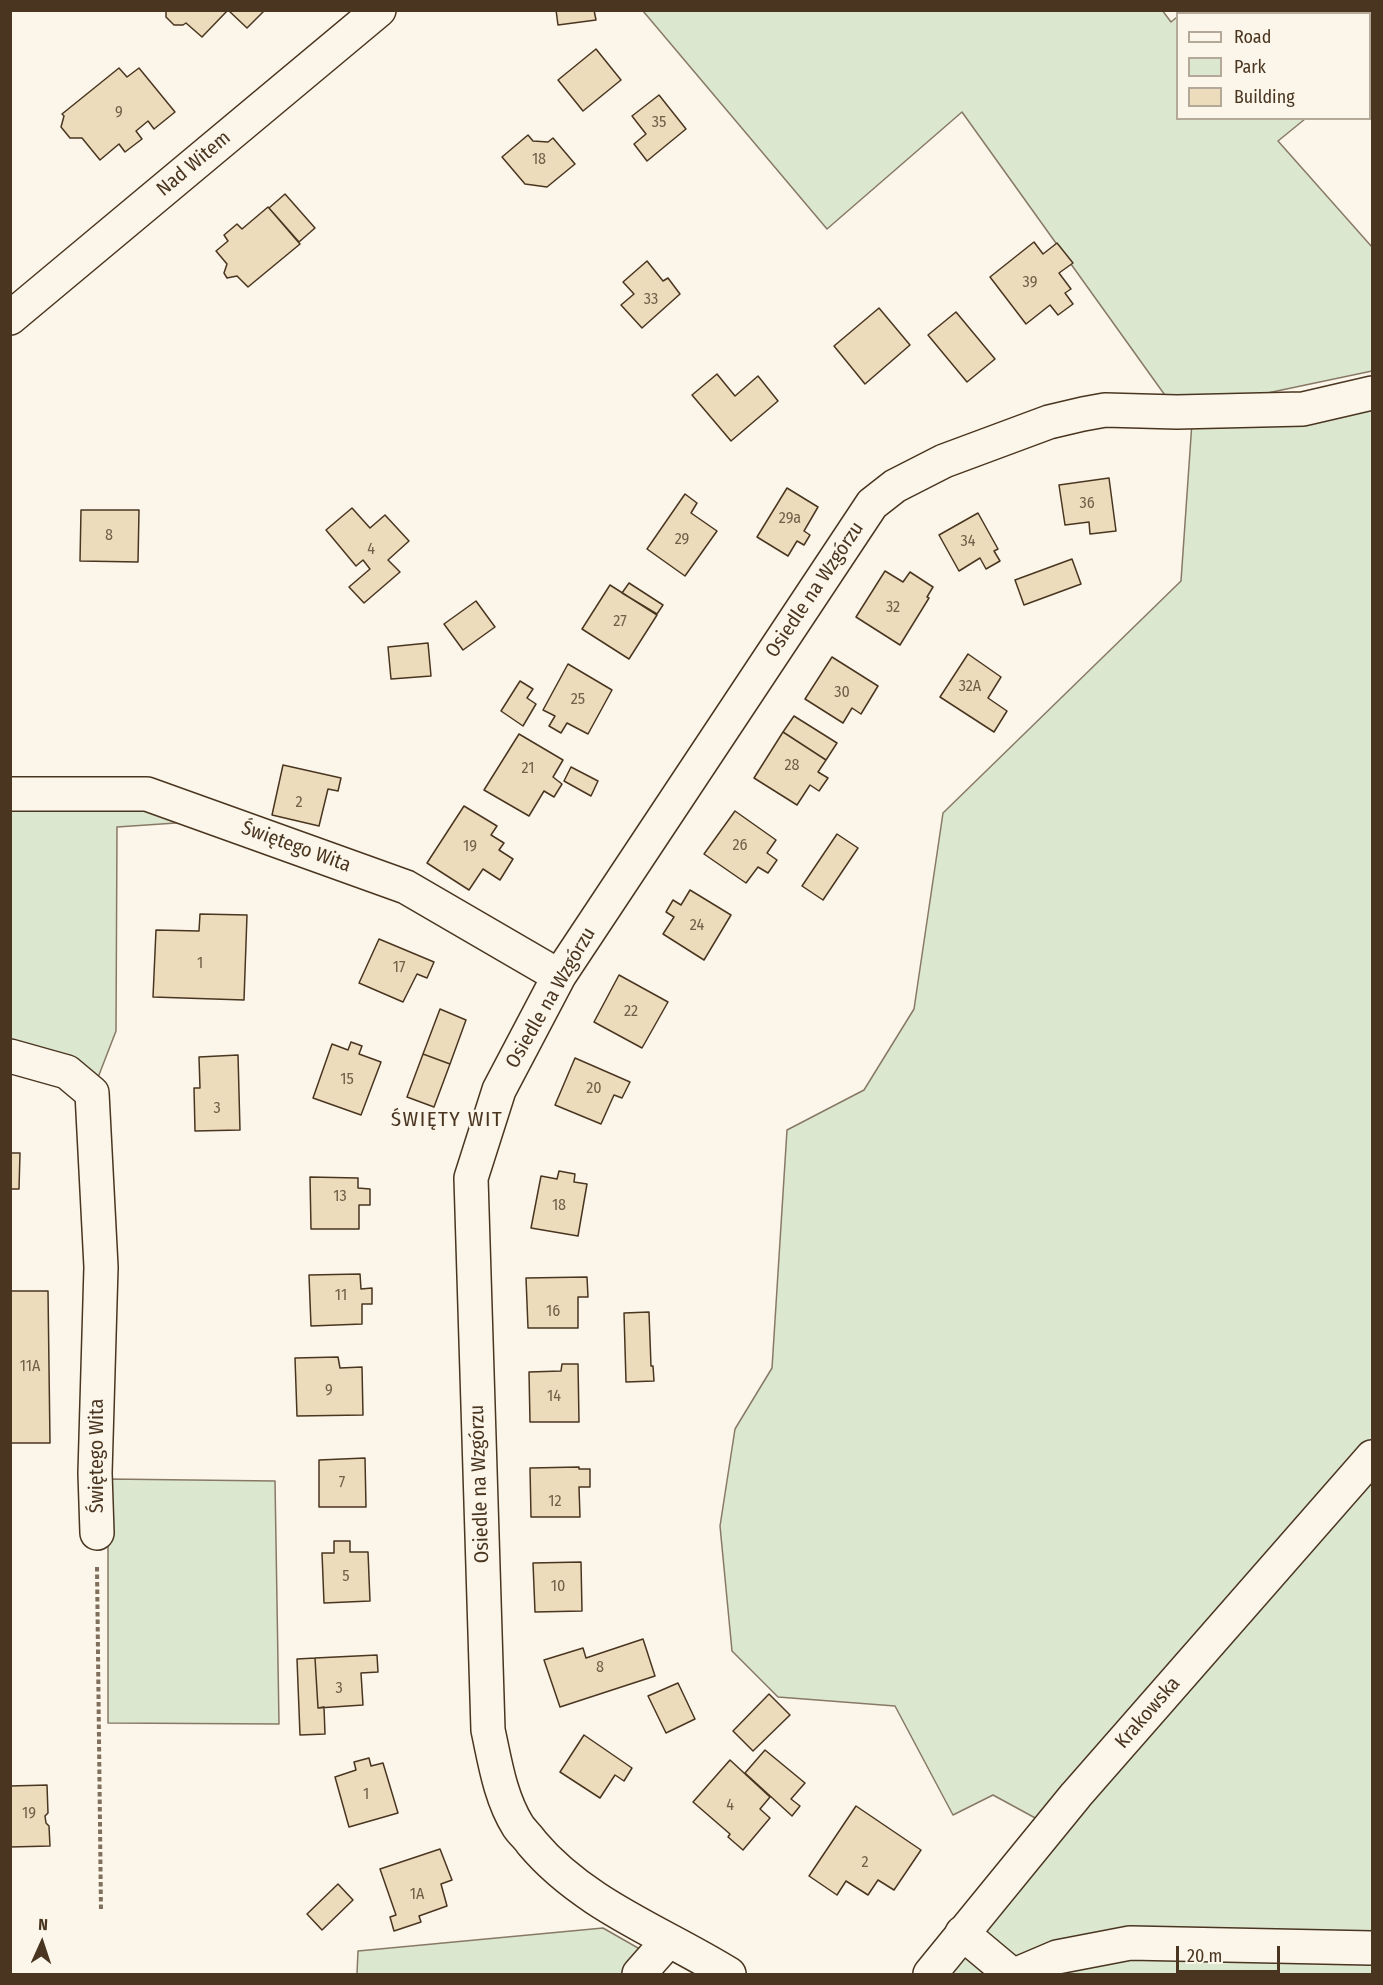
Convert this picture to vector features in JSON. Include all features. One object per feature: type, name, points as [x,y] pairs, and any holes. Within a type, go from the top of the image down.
[{"type":"street","name":"Nad Witem","points":[[10,318],[379,10]]},
{"type":"street","name":"Osiedle na Wzgórzu","points":[[729,1974],[668,1941],[576,1885],[545,1858],[518,1826],[501,1788],[488,1730],[471,1178],[499,1090],[559,976],[872,504],[895,486],[944,461],[1049,422],[1083,414],[1105,410],[1177,412],[1303,409],[1372,393]]},
{"type":"street","name":"Świętego Wita","points":[[10,794],[147,794],[406,887],[559,976]]},
{"type":"street","name":"Świętego Wita","points":[[10,1056],[66,1072],[92,1093],[101,1268],[95,1473],[97,1533]]},
{"type":"street","name":"Krakowska","points":[[930,1974],[1076,1795],[1372,1457]]},
{"type":"street","points":[[962,1933],[1011,1974]]},
{"type":"street","points":[[639,1974],[668,1941]]},
{"type":"street","points":[[1017,1974],[1057,1957],[1130,1942],[1372,1948]]},
{"type":"path","name":"Świętego Wita","points":[[97,1533],[101,1911]]},
{"type":"green space","points":[[1162,10],[1171,22],[1176,18],[1176,120],[1304,120],[1278,141],[1372,247],[1372,371],[1177,412],[962,112],[827,229],[643,11]]},
{"type":"green space","points":[[1372,11],[1372,65],[1371,66],[1371,12],[1184,12]]},
{"type":"green space","points":[[1372,410],[1372,1974],[938,1974],[1050,1826],[993,1795],[953,1815],[895,1706],[778,1697],[732,1651],[720,1526],[735,1429],[772,1368],[787,1130],[864,1090],[914,1009],[943,813],[1181,581],[1192,422]]},
{"type":"green space","points":[[10,794],[147,794],[220,820],[117,827],[116,1031],[92,1093],[11,1056]]},
{"type":"green space","points":[[108,1479],[275,1481],[279,1724],[108,1723]]},
{"type":"green space","points":[[603,1928],[645,1952],[626,1974],[357,1974],[358,1951]]},
{"type":"building","points":[[166,10],[228,10],[202,37],[186,23],[174,25],[166,17]]},
{"type":"building","points":[[228,10],[264,10],[264,11],[247,28]]},
{"type":"building","points":[[556,10],[594,10],[596,20],[558,25]]},
{"type":"building","points":[[596,49],[621,80],[583,111],[558,80]]},
{"type":"building","points":[[119,68],[127,77],[139,68],[175,112],[154,129],[148,121],[136,131],[142,139],[125,152],[119,144],[100,160],[82,138],[70,138],[61,127],[64,116],[62,114]]},
{"type":"building","points":[[659,95],[686,129],[647,161],[634,144],[646,134],[632,116]]},
{"type":"building","points":[[528,135],[533,141],[548,142],[553,138],[575,164],[547,187],[525,184],[502,157]]},
{"type":"building","points":[[285,194],[315,228],[299,242],[269,208]]},
{"type":"building","points":[[268,207],[300,244],[248,287],[237,276],[227,278],[224,273],[227,264],[216,251],[228,241],[224,235],[237,224],[242,229]]},
{"type":"building","points":[[1034,242],[1043,254],[1057,243],[1073,263],[1059,273],[1071,289],[1065,293],[1073,304],[1058,315],[1050,305],[1026,324],[990,277]]},
{"type":"building","points":[[647,261],[663,281],[668,278],[680,294],[642,328],[621,305],[634,294],[623,282]]},
{"type":"building","points":[[879,308],[910,345],[865,384],[834,346]]},
{"type":"building","points":[[956,312],[995,359],[967,382],[928,335]]},
{"type":"building","points":[[717,374],[735,396],[758,376],[778,401],[731,441],[692,395]]},
{"type":"building","points":[[1109,478],[1116,531],[1090,534],[1089,522],[1065,525],[1059,485]]},
{"type":"building","points":[[787,488],[818,507],[804,531],[810,535],[804,545],[797,541],[788,556],[757,537]]},
{"type":"building","points":[[685,494],[697,503],[691,513],[717,531],[685,576],[647,549]]},
{"type":"building","points":[[352,508],[370,528],[385,515],[409,541],[388,560],[400,572],[364,603],[349,587],[370,569],[363,560],[356,566],[326,530]]},
{"type":"building","points":[[81,510],[139,510],[138,562],[80,561]]},
{"type":"building","points":[[978,513],[998,549],[994,551],[1000,561],[986,569],[980,558],[959,571],[939,535]]},
{"type":"building","points":[[1072,559],[1081,584],[1024,605],[1015,580]]},
{"type":"building","points":[[885,571],[903,582],[910,572],[933,587],[927,597],[929,598],[900,645],[856,617]]},
{"type":"building","points":[[629,583],[663,605],[657,614],[622,593]]},
{"type":"building","points":[[610,585],[657,615],[629,659],[582,629]]},
{"type":"building","points":[[476,601],[495,627],[463,650],[444,624]]},
{"type":"building","points":[[428,643],[431,676],[391,679],[388,647]]},
{"type":"building","points":[[968,654],[1001,677],[988,698],[1007,711],[994,732],[940,697]]},
{"type":"building","points":[[832,657],[878,686],[861,714],[852,708],[843,723],[805,699]]},
{"type":"building","points":[[568,664],[612,690],[588,734],[567,723],[561,733],[549,726],[555,716],[543,710]]},
{"type":"building","points":[[520,681],[533,689],[527,698],[536,704],[523,726],[501,711]]},
{"type":"building","points":[[794,716],[837,743],[826,760],[783,732]]},
{"type":"building","points":[[783,732],[826,760],[818,772],[828,778],[819,791],[810,785],[797,805],[754,778]]},
{"type":"building","points":[[519,734],[563,760],[553,777],[562,784],[554,797],[544,791],[529,816],[484,790]]},
{"type":"building","points":[[283,765],[341,778],[338,791],[328,789],[319,826],[272,815]]},
{"type":"building","points":[[571,767],[598,781],[591,796],[564,781]]},
{"type":"building","points":[[464,806],[497,826],[491,835],[504,843],[499,850],[513,859],[500,880],[483,869],[469,890],[427,863]]},
{"type":"building","points":[[735,811],[776,840],[767,853],[777,860],[768,873],[758,867],[746,883],[704,854]]},
{"type":"building","points":[[837,834],[858,848],[823,900],[802,886]]},
{"type":"building","points":[[690,890],[731,915],[704,960],[663,934],[674,917],[666,912],[673,900],[681,905]]},
{"type":"building","points":[[200,914],[247,915],[244,1000],[153,997],[156,930],[199,931]]},
{"type":"building","points":[[379,939],[434,962],[427,978],[417,974],[403,1002],[359,983]]},
{"type":"building","points":[[619,975],[668,1002],[642,1048],[594,1022]]},
{"type":"building","points":[[440,1009],[466,1020],[450,1064],[423,1054]]},
{"type":"building","points":[[351,1042],[362,1046],[359,1054],[381,1062],[361,1115],[313,1098],[332,1044],[348,1050]]},
{"type":"building","points":[[423,1054],[450,1064],[434,1107],[407,1097]]},
{"type":"building","points":[[238,1055],[240,1130],[195,1131],[194,1088],[200,1088],[199,1057]]},
{"type":"building","points":[[575,1058],[630,1082],[622,1098],[614,1095],[601,1124],[555,1105]]},
{"type":"building","points":[[10,1131],[11,1153],[20,1153],[19,1189],[10,1189]]},
{"type":"building","points":[[559,1171],[575,1174],[574,1182],[587,1184],[578,1236],[531,1228],[541,1176],[557,1179]]},
{"type":"building","points":[[310,1177],[358,1178],[358,1188],[370,1189],[370,1205],[359,1205],[359,1229],[311,1229]]},
{"type":"building","points":[[360,1274],[361,1289],[372,1288],[372,1304],[362,1304],[362,1324],[311,1326],[309,1275]]},
{"type":"building","points":[[587,1277],[588,1297],[578,1297],[578,1328],[528,1328],[526,1278]]},
{"type":"building","points":[[10,1291],[48,1291],[50,1443],[10,1443]]},
{"type":"building","points":[[649,1312],[651,1366],[653,1366],[654,1381],[626,1382],[624,1313]]},
{"type":"building","points":[[338,1357],[340,1368],[362,1367],[363,1415],[297,1416],[295,1358]]},
{"type":"building","points":[[562,1364],[578,1364],[579,1422],[530,1422],[529,1372],[561,1371]]},
{"type":"building","points":[[365,1458],[366,1507],[319,1507],[319,1460]]},
{"type":"building","points":[[579,1467],[579,1469],[590,1469],[590,1487],[579,1487],[580,1517],[531,1517],[530,1468]]},
{"type":"building","points":[[334,1541],[350,1541],[350,1552],[368,1552],[370,1601],[324,1603],[322,1553],[334,1553]]},
{"type":"building","points":[[581,1562],[582,1611],[535,1612],[533,1563]]},
{"type":"building","points":[[643,1639],[655,1676],[560,1707],[544,1660],[583,1648],[586,1658]]},
{"type":"building","points":[[377,1655],[378,1672],[361,1673],[363,1705],[318,1708],[315,1658]]},
{"type":"building","points":[[315,1658],[318,1708],[324,1707],[325,1734],[300,1735],[297,1659]]},
{"type":"building","points":[[678,1683],[695,1719],[666,1733],[648,1696]]},
{"type":"building","points":[[769,1694],[790,1715],[753,1751],[733,1731]]},
{"type":"building","points":[[584,1735],[632,1768],[624,1781],[615,1775],[600,1798],[560,1772]]},
{"type":"building","points":[[765,1750],[805,1783],[791,1799],[800,1806],[792,1816],[745,1773]]},
{"type":"building","points":[[369,1758],[371,1766],[383,1763],[398,1813],[349,1827],[335,1777],[356,1770],[354,1762]]},
{"type":"building","points":[[730,1760],[770,1797],[760,1809],[770,1818],[743,1850],[728,1837],[730,1834],[693,1802]]},
{"type":"building","points":[[47,1785],[48,1813],[45,1816],[49,1826],[50,1846],[10,1847],[10,1786]]},
{"type":"building","points":[[856,1806],[921,1850],[894,1890],[878,1880],[868,1895],[846,1881],[837,1895],[809,1876]]},
{"type":"building","points":[[440,1849],[452,1880],[441,1884],[447,1906],[419,1916],[421,1922],[394,1931],[390,1917],[396,1915],[380,1869]]},
{"type":"building","points":[[338,1884],[353,1900],[322,1930],[307,1914]]},
{"type":"district","name":"ŚWIĘTY WIT","points":[[447,1120]]}]
